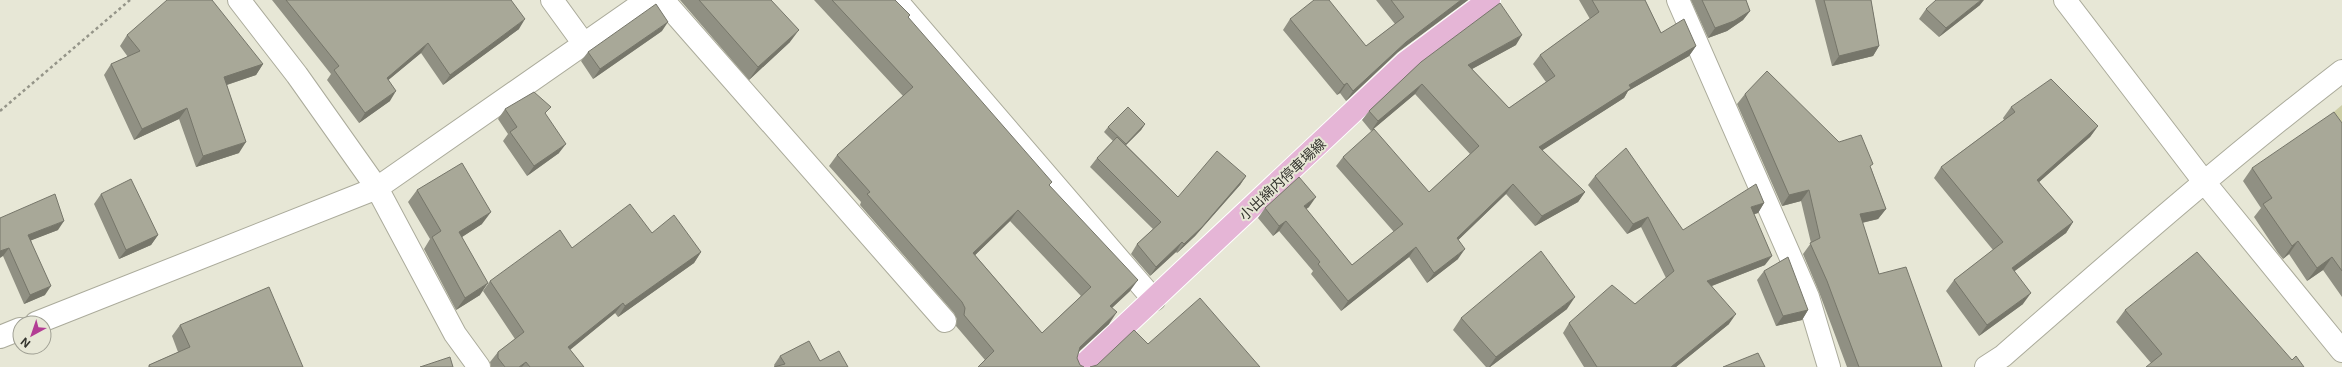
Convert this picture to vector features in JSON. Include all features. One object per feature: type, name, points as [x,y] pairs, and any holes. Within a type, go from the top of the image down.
[{"type":"main road","name":"小出綿内停車場線","points":[[1081,367],[1406,62],[1489,0]]},
{"type":"street","points":[[239,0],[297,75],[377,188],[455,334],[479,367]]},
{"type":"street","points":[[552,0],[584,44]]},
{"type":"street","points":[[52,317],[377,188],[647,0]]},
{"type":"street","points":[[663,0],[945,321]]},
{"type":"street","points":[[896,0],[1154,300]]},
{"type":"street","points":[[1678,0],[1808,297],[1829,367]]},
{"type":"street","points":[[2071,2],[2205,183],[2342,351]]},
{"type":"street","points":[[1986,367],[2003,356],[2105,267],[2290,111],[2342,71]]},
{"type":"street","points":[[0,337],[12,332]]},
{"type":"path","points":[[0,111],[130,0]]},
{"type":"green space","points":[[2342,105],[2342,135],[2329,116]]},
{"type":"building","points":[[167,0],[212,0],[263,64],[224,77],[246,142],[203,156],[187,108],[142,129],[111,64],[140,51],[127,35]]},
{"type":"building","points":[[286,0],[511,0],[525,19],[450,75],[428,43],[387,78],[396,91],[365,113],[334,70],[339,66]]},
{"type":"building","points":[[699,0],[771,0],[799,30],[758,67]]},
{"type":"building","points":[[832,0],[895,0],[910,15],[908,17],[1052,182],[1049,185],[1138,280],[1110,306],[1117,312],[1080,347],[1077,358],[1080,365],[1084,367],[978,367],[994,351],[964,315],[965,308],[962,302],[867,194],[870,192],[837,155],[913,87]],"holes":[[[1018,210],[1091,287],[1042,333],[973,253]]]},
{"type":"building","points":[[1314,0],[1329,0],[1366,46],[1404,17],[1391,0],[1461,0],[1406,42],[1353,91],[1347,83],[1344,85],[1290,19]]},
{"type":"building","points":[[1592,0],[1645,0],[1661,33],[1684,19],[1696,46],[1629,85],[1631,88],[1539,147],[1585,192],[1542,216],[1513,184],[1457,238],[1465,249],[1434,273],[1416,247],[1348,301],[1318,264],[1320,262],[1286,221],[1279,226],[1265,208],[1299,177],[1316,197],[1304,206],[1352,265],[1403,224],[1343,157],[1374,129],[1429,192],[1479,146],[1422,84],[1378,121],[1369,111],[1421,62],[1500,3],[1522,35],[1468,65],[1509,108],[1555,76],[1540,55],[1599,12]]},
{"type":"building","points":[[1702,0],[1746,0],[1750,11],[1734,21],[1715,28]]},
{"type":"building","points":[[1824,0],[1871,0],[1879,46],[1839,56]]},
{"type":"building","points":[[1936,0],[1981,0],[1946,28],[1926,9]]},
{"type":"building","points":[[656,4],[668,22],[600,69],[588,52]]},
{"type":"building","points":[[1767,71],[1839,142],[1861,135],[1873,164],[1870,166],[1886,209],[1860,214],[1879,274],[1906,267],[1942,367],[1859,367],[1827,281],[1810,243],[1820,238],[1809,190],[1789,195],[1745,94]]},
{"type":"building","points":[[2051,79],[2098,126],[2037,180],[2073,222],[2012,268],[2031,293],[1987,325],[1954,280],[2003,242],[1941,167],[2015,112],[2011,107]]},
{"type":"building","points":[[534,92],[551,107],[545,113],[566,144],[534,166],[510,132],[517,127],[505,109]]},
{"type":"building","points":[[1128,107],[1145,124],[1126,144],[1108,127]]},
{"type":"building","points":[[2334,112],[2342,123],[2342,271],[2332,257],[2317,268],[2298,241],[2292,246],[2263,204],[2272,198],[2252,168]]},
{"type":"building","points":[[1117,137],[1178,197],[1217,151],[1246,176],[1202,227],[1184,244],[1182,242],[1156,267],[1137,244],[1161,222],[1097,158]]},
{"type":"building","points":[[1626,148],[1683,230],[1756,184],[1764,203],[1751,207],[1772,256],[1707,281],[1736,314],[1671,367],[1597,367],[1569,323],[1612,285],[1635,304],[1674,271],[1648,217],[1633,224],[1595,176]]},
{"type":"building","points":[[462,163],[491,212],[459,232],[488,283],[465,298],[432,237],[441,231],[417,190]]},
{"type":"building","points":[[131,179],[158,235],[126,250],[101,194]]},
{"type":"building","points":[[55,194],[64,221],[28,235],[51,286],[30,295],[9,248],[0,251],[0,218]]},
{"type":"building","points":[[630,204],[652,233],[674,215],[701,252],[625,306],[623,303],[568,347],[584,367],[530,367],[526,362],[519,367],[505,367],[498,358],[498,352],[524,332],[490,281],[560,230],[572,248]]},
{"type":"building","points":[[1541,251],[1575,297],[1496,357],[1461,318]]},
{"type":"building","points":[[2197,252],[2292,360],[2296,356],[2304,367],[2146,367],[2162,354],[2125,310]]},
{"type":"building","points":[[1788,257],[1808,310],[1783,316],[1764,271]]},
{"type":"building","points":[[269,287],[303,367],[150,367],[149,365],[190,347],[180,325]]},
{"type":"building","points":[[1200,298],[1260,367],[1090,367],[1097,365],[1134,330],[1148,344]]},
{"type":"building","points":[[809,341],[820,361],[839,351],[848,367],[774,367],[785,364],[780,356]]},
{"type":"building","points":[[1758,353],[1765,367],[1723,367]]},
{"type":"building","points":[[450,357],[453,367],[420,367]]}]
